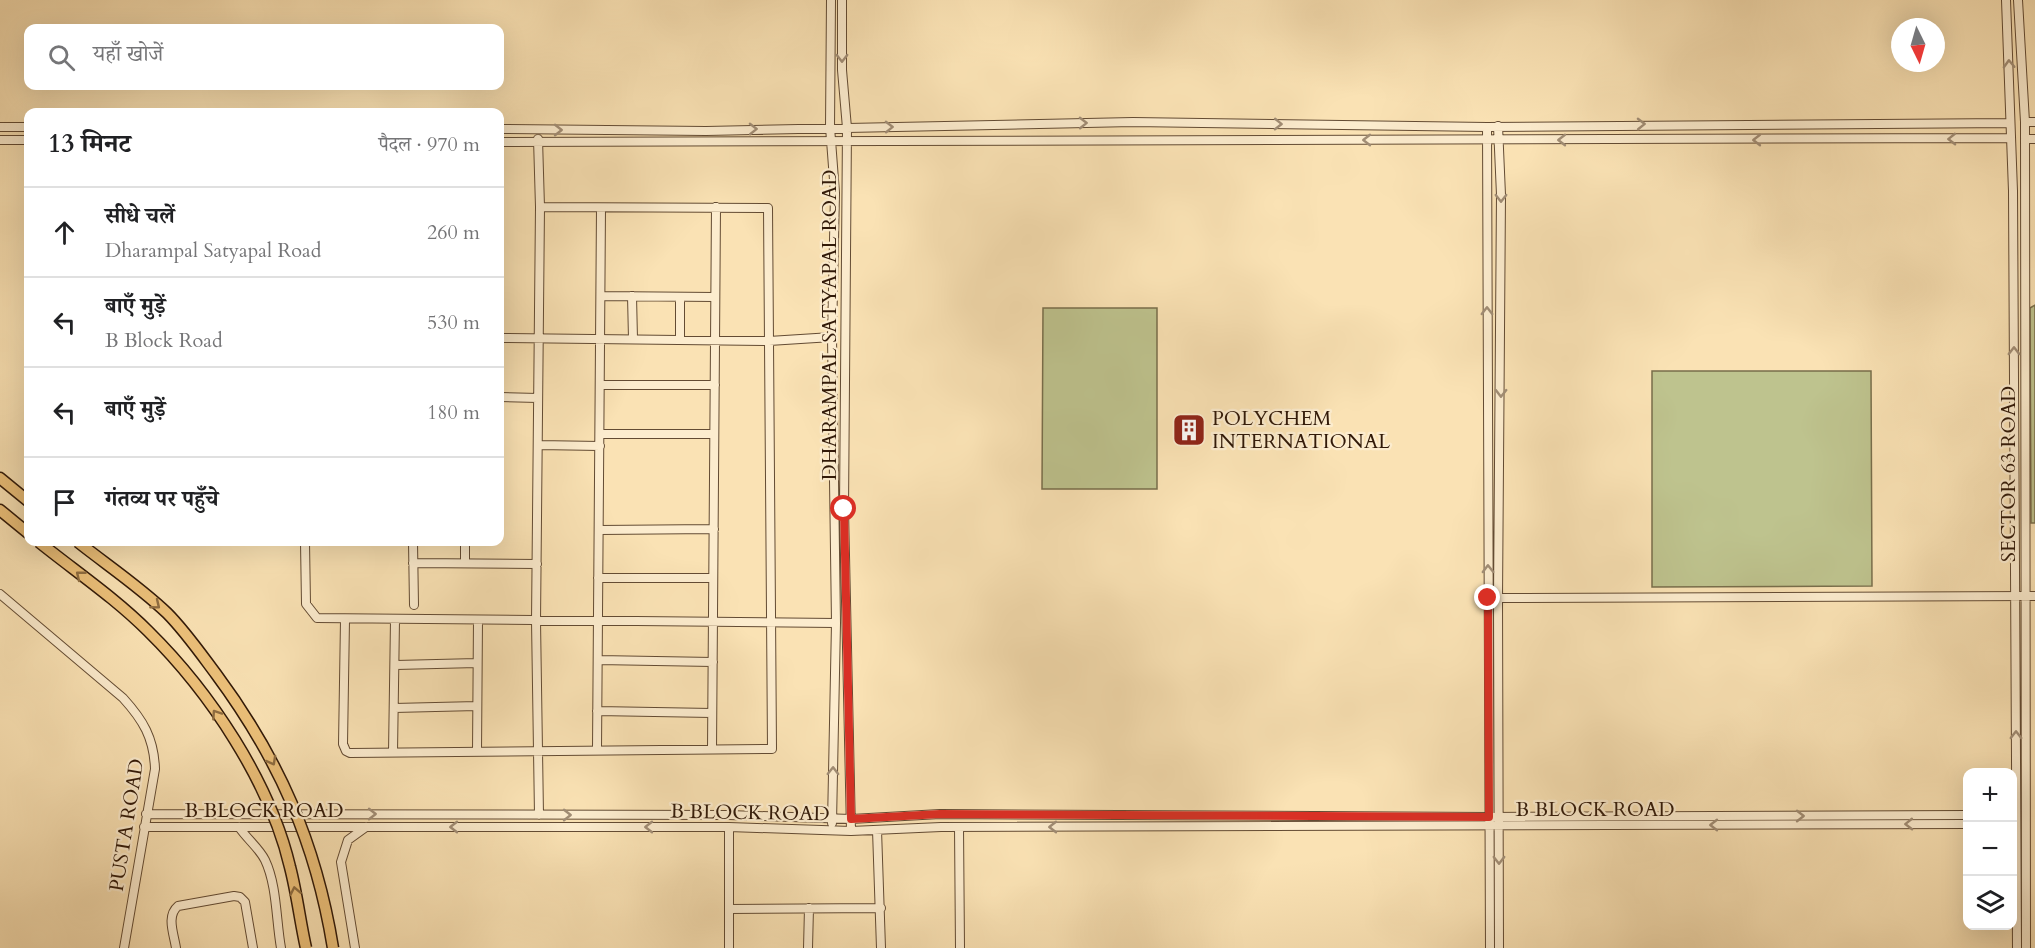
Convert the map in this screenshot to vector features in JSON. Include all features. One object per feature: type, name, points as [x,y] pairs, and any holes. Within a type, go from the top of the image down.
[{"type":"main road","points":[[1,479],[24,498]]},
{"type":"main road","points":[[0,510],[24,530]]},
{"type":"main road","points":[[44,546],[148,630],[196,684],[242,753],[279,832],[290,866],[306,948]]},
{"type":"main road","points":[[83,546],[167,614],[245,714],[276,768],[309,842],[327,909],[333,948]]},
{"type":"street","name":"DHARAMPAL SATYAPAL ROAD","points":[[831,0],[830,128],[835,193],[832,337],[836,623],[832,830]]},
{"type":"street","name":"DHARAMPAL SATYAPAL ROAD","points":[[842,0],[842,70],[847,128],[844,509],[851,831]]},
{"type":"street","name":"SECTOR 63 ROAD","points":[[2006,0],[2013,203],[2015,768]]},
{"type":"street","name":"SECTOR 63 ROAD","points":[[2018,0],[2025,122],[2026,948]]},
{"type":"street","points":[[504,129],[706,130],[1133,122],[1486,127],[2010,123]]},
{"type":"street","points":[[2025,122],[2035,122]]},
{"type":"street","points":[[1498,126],[1501,217],[1498,598],[1499,948]]},
{"type":"street","points":[[0,127],[24,127]]},
{"type":"street","points":[[1486,127],[1488,139],[1490,948]]},
{"type":"street","points":[[538,130],[540,207],[536,621],[539,815]]},
{"type":"street","points":[[504,142],[2010,138]]},
{"type":"street","points":[[2025,139],[2035,139]]},
{"type":"street","points":[[0,140],[24,140]]},
{"type":"street","points":[[345,620],[344,748],[350,753],[772,749],[768,208],[540,207]]},
{"type":"street","points":[[712,749],[716,207]]},
{"type":"street","points":[[597,750],[602,340],[601,208]]},
{"type":"street","points":[[2024,292],[2035,289]]},
{"type":"street","points":[[601,296],[715,297]]},
{"type":"street","points":[[632,296],[633,339]]},
{"type":"street","points":[[680,297],[680,340]]},
{"type":"street","points":[[504,338],[769,341],[832,337]]},
{"type":"street","points":[[601,385],[714,384]]},
{"type":"street","points":[[504,397],[538,398]]},
{"type":"street","points":[[600,434],[714,434]]},
{"type":"street","points":[[538,445],[600,446]]},
{"type":"street","points":[[599,530],[714,529]]},
{"type":"street","points":[[305,546],[306,604],[309,612],[317,618],[836,623]]},
{"type":"street","points":[[413,546],[414,605]]},
{"type":"street","points":[[465,546],[465,562]]},
{"type":"street","points":[[414,563],[537,564]]},
{"type":"street","points":[[598,578],[713,578]]},
{"type":"street","name":"PUSTA ROAD","points":[[0,594],[123,698],[139,715],[149,731],[155,756],[153,783],[124,948]]},
{"type":"street","points":[[1488,598],[2035,596]]},
{"type":"street","points":[[393,752],[395,620]]},
{"type":"street","points":[[477,751],[478,620]]},
{"type":"street","points":[[598,660],[712,662]]},
{"type":"street","points":[[396,665],[477,663]]},
{"type":"street","points":[[394,708],[477,706]]},
{"type":"street","points":[[597,711],[712,713]]},
{"type":"street","name":"B BLOCK ROAD","points":[[146,814],[851,819],[940,814],[1489,817],[1963,815]]},
{"type":"street","points":[[2026,819],[2035,814]]},
{"type":"street","points":[[2017,819],[2026,819],[2035,823]]},
{"type":"street","name":"SECTOR 63 ROAD","points":[[2015,822],[2017,948]]},
{"type":"street","name":"B BLOCK ROAD","points":[[144,827],[729,827],[851,831],[959,827],[1963,824]]},
{"type":"street","points":[[239,827],[264,858],[270,872],[281,948]]},
{"type":"street","points":[[355,948],[341,862],[348,840],[366,827]]},
{"type":"street","points":[[729,827],[729,948]]},
{"type":"street","points":[[959,827],[960,948]]},
{"type":"street","points":[[878,830],[881,948]]},
{"type":"street","points":[[176,948],[171,916],[173,910],[178,906],[234,896],[245,902],[253,948]]},
{"type":"street","points":[[808,948],[809,908]]},
{"type":"street","points":[[729,909],[881,908]]},
{"type":"green space","points":[[2035,305],[2035,523],[2031,523],[2030,308]]},
{"type":"green space","points":[[1043,308],[1157,308],[1157,489],[1042,489]]},
{"type":"green space","points":[[1652,371],[1871,371],[1872,586],[1652,587]]},
{"type":"place","name":"POLYCHEM INTERNATIONAL","points":[[1189,430]]},
{"type":"route","points":[[844,509],[851,819],[940,814],[1489,817],[1488,598]]}]
